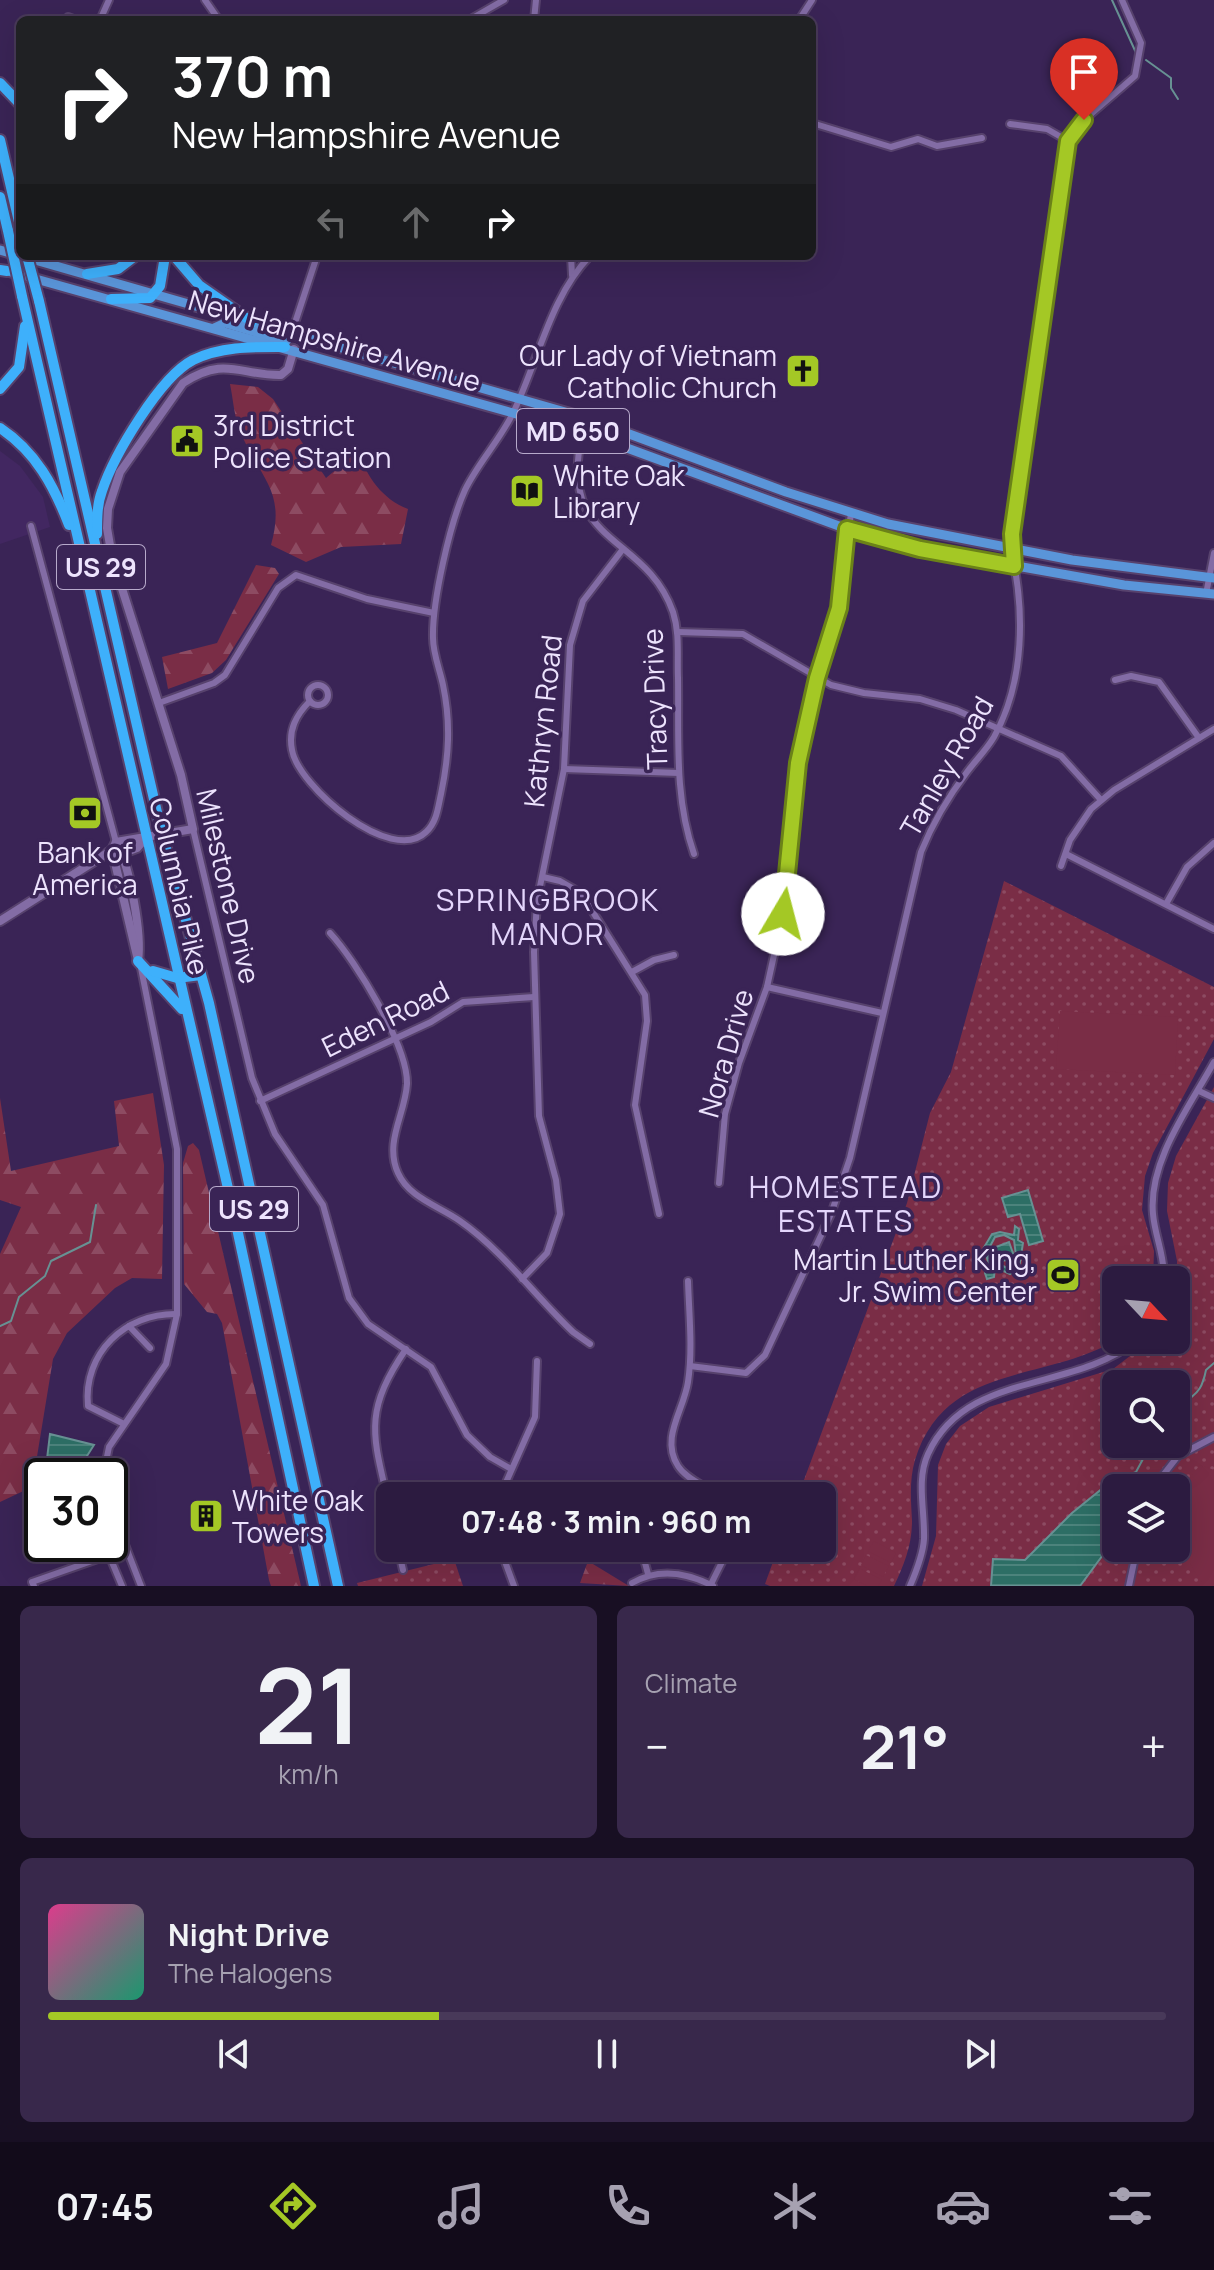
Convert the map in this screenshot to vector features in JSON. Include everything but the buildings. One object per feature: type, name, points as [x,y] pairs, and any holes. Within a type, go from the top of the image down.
[{"type":"highway","points":[[0,83],[16,100]]},
{"type":"highway","points":[[0,140],[16,209]]},
{"type":"highway","name":"Columbia Pike","points":[[0,197],[145,839],[233,1210],[314,1586]]},
{"type":"highway","points":[[0,207],[8,231]]},
{"type":"highway","name":"Columbia Pike","points":[[28,260],[162,834],[201,975],[338,1586]]},
{"type":"highway","points":[[87,274],[118,269],[130,260]]},
{"type":"highway","points":[[111,299],[144,301],[156,293],[164,260]]},
{"type":"highway","points":[[177,260],[199,285],[252,322]]},
{"type":"highway","points":[[0,389],[16,374],[22,360],[25,308]]},
{"type":"highway","points":[[96,548],[99,501],[111,469],[160,391],[178,370],[215,351],[289,348]]},
{"type":"highway","points":[[0,428],[27,447],[46,475],[83,563]]},
{"type":"highway","points":[[143,964],[177,978],[201,975]]},
{"type":"highway","points":[[143,964],[187,1017]]},
{"type":"main road","name":"New Hampshire Avenue","points":[[35,260],[156,293],[335,348],[520,397],[680,450],[851,513],[915,531],[1011,549],[1212,577]]},
{"type":"main road","name":"New Hampshire Avenue","points":[[2,270],[513,413],[675,465],[847,529],[920,549],[1210,594]]},
{"type":"main road","points":[[214,328],[225,323],[286,341],[291,335]]},
{"type":"main road","points":[[289,348],[304,345],[329,351],[335,348]]},
{"type":"main road","points":[[675,465],[680,450]]},
{"type":"street","points":[[476,16],[504,0]]},
{"type":"street","points":[[1010,124],[1047,129],[1068,141],[1084,120],[1135,76],[1141,43],[1122,0]]},
{"type":"street","points":[[816,124],[891,147],[918,139],[937,146],[982,138]]},
{"type":"street","name":"Tanley Road","points":[[690,1366],[746,1373],[765,1355],[839,1190],[921,852],[949,797],[998,728],[1007,710],[1018,660],[1018,579],[1011,549],[1068,141]]},
{"type":"street","points":[[291,335],[316,260]]},
{"type":"street","points":[[571,260],[572,275]]},
{"type":"street","points":[[310,701],[291,731],[292,753],[314,786],[358,824],[387,840],[408,842],[426,833],[436,817],[450,733],[433,641],[434,613],[465,491],[513,413],[572,275],[586,260]]},
{"type":"street","name":"Milestone Drive","points":[[289,348],[288,369],[281,375],[228,367],[197,373],[183,383],[150,427],[112,491],[107,528],[112,557],[159,703],[193,829],[242,1042],[260,1101],[296,1169],[323,1205],[349,1298],[368,1324],[431,1367],[444,1385],[467,1435],[490,1457],[511,1469]]},
{"type":"street","name":"Tracy Drive","points":[[582,434],[575,464],[581,502],[664,593],[678,632],[679,773],[684,821],[694,854]]},
{"type":"street","name":"Nora Drive","points":[[719,1183],[725,1114],[739,1063],[767,987],[783,914],[798,763],[817,678],[839,608],[851,513]]},
{"type":"street","points":[[31,526],[141,946],[177,1149],[177,1314],[166,1364],[109,1447],[107,1458]]},
{"type":"street","name":"Kathryn Road","points":[[522,1279],[547,1253],[560,1214],[556,1180],[539,1116],[534,997],[535,923],[564,769],[570,645],[575,622],[592,585],[623,549]]},
{"type":"street","points":[[1210,594],[1214,553]]},
{"type":"street","points":[[159,703],[214,683],[225,675],[278,588],[296,575],[367,599],[434,613]]},
{"type":"street","points":[[678,632],[743,634],[817,678],[864,693],[936,703],[1061,756],[1101,800]]},
{"type":"street","points":[[1115,680],[1131,676],[1159,682],[1199,738]]},
{"type":"street","points":[[1061,866],[1080,824],[1101,800],[1214,729]]},
{"type":"street","points":[[564,769],[679,773]]},
{"type":"street","points":[[0,921],[136,836],[145,839],[193,829]]},
{"type":"street","points":[[1166,904],[1187,867],[1214,843]]},
{"type":"street","points":[[1066,854],[1214,929]]},
{"type":"street","points":[[543,877],[560,881],[581,893],[632,972],[648,1009],[636,1119],[659,1214]]},
{"type":"street","points":[[330,933],[360,971],[394,1040],[407,1082],[393,1144],[398,1175],[417,1195],[477,1235],[573,1332],[590,1344]]},
{"type":"street","points":[[632,972],[654,960],[674,955]]},
{"type":"street","points":[[767,987],[882,1013]]},
{"type":"street","name":"Eden Road","points":[[260,1101],[394,1040],[463,1002],[534,997]]},
{"type":"street","points":[[1163,1266],[1162,1247],[1153,1216],[1156,1174],[1214,1062]]},
{"type":"street","points":[[1199,1091],[1214,1098]]},
{"type":"street","points":[[688,1281],[690,1366],[671,1444],[677,1465],[697,1482]]},
{"type":"street","points":[[124,1424],[88,1406],[86,1386],[91,1365],[129,1326],[148,1315],[177,1314]]},
{"type":"street","points":[[129,1326],[150,1348]]},
{"type":"street","points":[[384,1482],[376,1444],[375,1410],[380,1392],[406,1349]]},
{"type":"street","points":[[910,1586],[923,1551],[922,1479],[926,1458],[940,1430],[977,1401],[1116,1354]]},
{"type":"street","points":[[506,1482],[535,1417],[537,1361]]},
{"type":"street","points":[[1162,1474],[1178,1456],[1214,1437]]},
{"type":"street","points":[[128,1553],[140,1584],[131,1586]]},
{"type":"street","points":[[34,1586],[32,1582],[89,1562]]},
{"type":"street","points":[[112,1562],[122,1586]]},
{"type":"street","points":[[401,1562],[403,1570]]},
{"type":"street","points":[[505,1562],[514,1586]]},
{"type":"street","points":[[645,1562],[648,1574]]},
{"type":"street","points":[[632,1583],[648,1574],[676,1573],[711,1586],[722,1562]]},
{"type":"street","points":[[1129,1586],[1134,1562]]},
{"type":"shaded area","points":[[0,451],[20,466],[43,497],[50,527],[0,544]]},
{"type":"shaded area","points":[[1028,1190],[1043,1241],[1029,1245],[1020,1214],[1008,1217],[1002,1198]]},
{"type":"shaded area","points":[[1015,1226],[1019,1229],[1018,1240],[1023,1243],[1019,1268],[1010,1274],[995,1267],[994,1277],[987,1279],[985,1273],[990,1265],[983,1249],[992,1234],[1014,1235]],"holes":[[[1004,1235],[1014,1240],[1017,1264],[1009,1269],[1001,1265],[1003,1260],[1010,1261],[1014,1256],[1009,1242],[996,1247],[995,1254],[1000,1258],[998,1263],[989,1258],[987,1252],[995,1237]]]},
{"type":"shaded area","points":[[50,1434],[94,1445],[86,1458],[47,1458]]},
{"type":"shaded area","points":[[1102,1489],[1102,1556],[1080,1586],[991,1586],[993,1559],[1025,1560],[1072,1513]]},
{"type":"green space","points":[[230,384],[258,387],[273,399],[326,478],[358,451],[366,470],[383,493],[408,509],[401,544],[341,547],[306,562],[271,545],[275,526],[273,496],[239,428]]},
{"type":"green space","points":[[256,565],[275,568],[279,574],[226,660],[212,673],[168,689],[162,657],[217,643]]},
{"type":"green space","points":[[1004,881],[1214,987],[1214,1039],[1153,1153],[1145,1176],[1142,1210],[1154,1251],[1153,1266],[1102,1266],[1102,1346],[973,1390],[949,1406],[929,1428],[913,1468],[911,1538],[894,1586],[770,1586],[765,1584],[773,1562],[836,1562],[836,1482],[803,1482],[907,1203],[930,1113],[951,1072]]},
{"type":"green space","points":[[1060,1011],[1178,1017],[1175,1075],[1056,1069]]},
{"type":"green space","points":[[1214,1087],[1214,1586],[922,1586],[936,1536],[938,1465],[946,1444],[960,1426],[989,1407],[1102,1372],[1102,1458],[1190,1458],[1190,1370],[1110,1370],[1133,1354],[1190,1354],[1190,1266],[1177,1266],[1167,1211],[1168,1183],[1176,1156]]},
{"type":"green space","points":[[153,1093],[164,1165],[162,1279],[132,1278],[115,1288],[67,1333],[53,1359],[37,1458],[24,1458],[24,1491],[0,1502],[0,1254],[21,1207],[0,1200],[0,1098],[11,1171],[119,1146],[114,1101]]},
{"type":"green space","points":[[193,1143],[199,1150],[301,1586],[271,1586],[222,1323],[217,1314],[207,1312],[184,1284],[183,1163],[188,1146]]},
{"type":"green space","points":[[1200,1465],[1214,1470],[1214,1586],[1205,1586],[1190,1562],[1190,1479]]},
{"type":"green space","points":[[874,1541],[896,1553],[891,1563],[868,1551]]},
{"type":"green space","points":[[866,1555],[889,1566],[883,1577],[861,1565]]},
{"type":"green space","points":[[442,1562],[455,1562],[463,1586],[358,1586],[357,1583]]},
{"type":"green space","points":[[590,1562],[629,1586],[580,1583]]},
{"type":"green space","points":[[859,1568],[882,1580],[878,1586],[867,1586],[854,1579]]},
{"type":"waterway","points":[[1112,0],[1137,55]]},
{"type":"waterway","points":[[1146,60],[1171,78],[1171,88],[1178,99]]},
{"type":"waterway","points":[[0,1326],[11,1321],[19,1297],[45,1276],[51,1261],[90,1242],[96,1205]]},
{"type":"waterway","points":[[1190,1399],[1198,1391],[1206,1370],[1214,1363]]},
{"type":"waterway","points":[[1131,1474],[1136,1472],[1144,1458]]},
{"type":"place","name":"Our Lady of Vietnam Catholic Church","points":[[803,371]]},
{"type":"place","name":"3rd District Police Station","points":[[187,441]]},
{"type":"place","name":"White Oak Library","points":[[527,491]]},
{"type":"place","name":"Bank of America","points":[[85,813]]},
{"type":"place","name":"Martin Luther King, Jr. Swim Center","points":[[1063,1275]]},
{"type":"place","name":"White Oak Towers","points":[[206,1516]]},
{"type":"district","name":"SPRINGBROOK MANOR","points":[[548,916]]},
{"type":"district","name":"HOMESTEAD ESTATES","points":[[846,1203]]},
{"type":"route","points":[[783,914],[798,763],[817,678],[839,608],[847,529],[920,549],[1014,566],[1012,534],[1068,141],[1084,120]]}]
